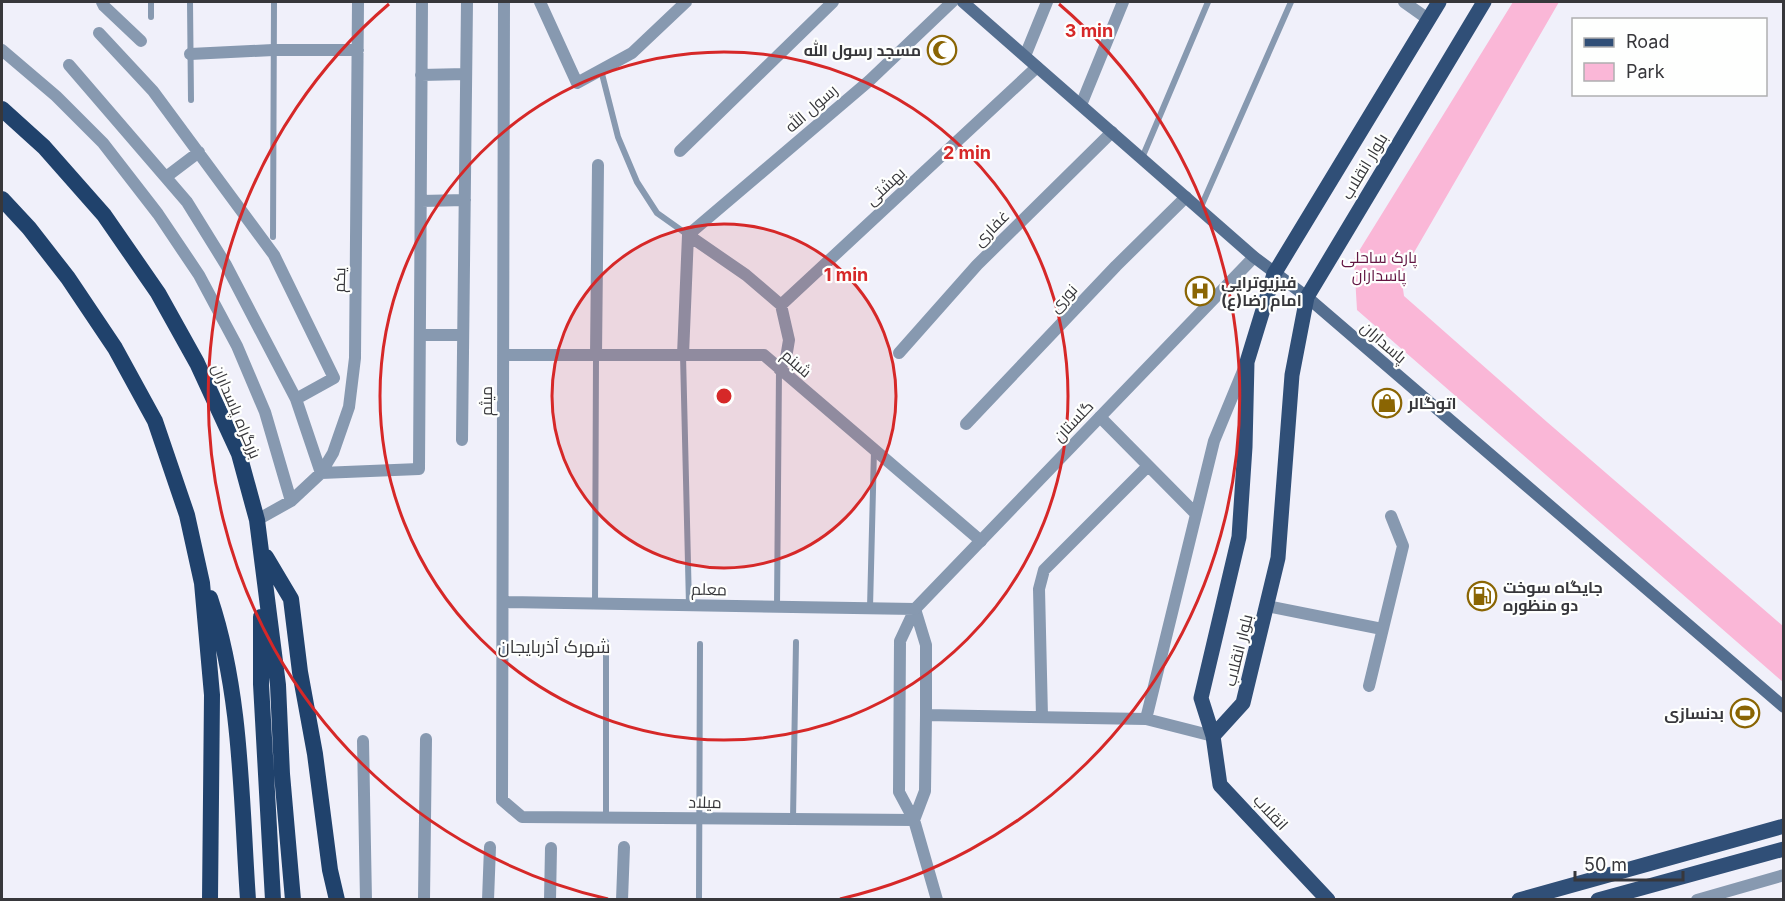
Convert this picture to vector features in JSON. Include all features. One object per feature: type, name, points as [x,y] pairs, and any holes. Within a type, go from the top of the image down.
[{"type":"highway","name":"بزرگراه پاسداران","points":[[2,109],[44,147],[104,214],[158,293],[197,363],[239,454],[257,519],[262,550],[278,685],[282,774],[293,900]]},
{"type":"highway","points":[[2,200],[29,228],[68,278],[115,348],[155,421],[187,515],[202,583],[212,695],[210,900]]},
{"type":"highway","points":[[262,550],[291,599],[300,672],[315,754],[332,900]]},
{"type":"highway","points":[[262,550],[261,684],[273,900]]},
{"type":"highway","points":[[196,558],[219,625],[236,712],[248,900]]},
{"type":"highway","points":[[330,870],[337,900]]},
{"type":"main road","name":"پاسداران","points":[[963,2],[1254,257],[1307,297],[1784,707]]},
{"type":"main road","name":"بلوار انقلاب","points":[[1213,736],[1201,698],[1239,537],[1245,447],[1247,362],[1274,274],[1439,2]]},
{"type":"main road","name":"بلوار انقلاب","points":[[1213,736],[1243,703],[1278,558],[1292,375],[1307,297],[1484,2]]},
{"type":"main road","name":"انقلاب","points":[[1213,736],[1220,784],[1328,900]]},
{"type":"main road","points":[[1519,900],[1784,826]]},
{"type":"main road","points":[[1598,900],[1784,849]]},
{"type":"street","name":"یکم","points":[[257,519],[291,501],[321,473],[333,453],[349,407],[355,358],[358,2]]},
{"type":"street","points":[[69,65],[187,202],[226,265],[296,399],[321,473],[418,469],[422,2]]},
{"type":"street","points":[[462,440],[467,2]]},
{"type":"street","name":"میثم","points":[[502,800],[504,2]]},
{"type":"street","points":[[540,2],[577,83],[632,53],[686,2]]},
{"type":"street","points":[[680,151],[833,2]]},
{"type":"street","name":"رسول الله","points":[[688,235],[869,81],[952,2]]},
{"type":"street","points":[[1025,56],[1047,2]]},
{"type":"street","points":[[1081,105],[1123,2]]},
{"type":"street","points":[[1404,2],[1428,20]]},
{"type":"street","points":[[103,3],[141,41]]},
{"type":"street","points":[[99,33],[153,91],[274,255],[334,378],[296,399]]},
{"type":"street","points":[[2,50],[56,96],[103,143],[158,214],[199,275],[237,346],[265,412],[291,501]]},
{"type":"street","points":[[190,54],[273,50],[358,50]]},
{"type":"street","name":"بهشتی","points":[[781,305],[1037,67]]},
{"type":"street","points":[[421,75],[466,74]]},
{"type":"street","name":"غفاری","points":[[899,353],[977,265],[1112,132]]},
{"type":"street","points":[[166,177],[198,152]]},
{"type":"street","points":[[596,356],[598,165]]},
{"type":"street","name":"نوری","points":[[966,424],[1116,266],[1186,197]]},
{"type":"street","points":[[421,201],[465,200]]},
{"type":"street","points":[[688,235],[746,275],[781,305],[789,340],[786,358],[779,369]]},
{"type":"street","points":[[683,356],[688,235]]},
{"type":"street","name":"گلستان","points":[[937,900],[914,820],[899,792],[900,641],[915,609],[1254,257]]},
{"type":"street","points":[[420,334],[463,335]]},
{"type":"street","name":"شبنم","points":[[503,355],[764,355],[981,541]]},
{"type":"street","points":[[1146,719],[1214,441],[1247,362]]},
{"type":"street","points":[[1100,417],[1196,514]]},
{"type":"street","points":[[1042,717],[1040,588],[1044,570],[1148,466]]},
{"type":"street","points":[[1370,686],[1403,546],[1390,516]]},
{"type":"street","name":"معلم","points":[[503,602],[915,609]]},
{"type":"street","points":[[1267,606],[1382,628]]},
{"type":"street","points":[[914,820],[926,791],[926,645],[915,609]]},
{"type":"street","points":[[926,715],[1146,719],[1213,736]]},
{"type":"street","points":[[424,900],[426,739]]},
{"type":"street","points":[[363,741],[366,900]]},
{"type":"street","name":"میلاد","points":[[502,800],[522,817],[914,820]]},
{"type":"street","points":[[488,900],[490,847]]},
{"type":"street","points":[[622,900],[624,847]]},
{"type":"street","points":[[550,900],[551,848]]},
{"type":"street","points":[[1697,900],[1784,875]]},
{"type":"lane","points":[[152,2],[152,17]]},
{"type":"lane","points":[[190,2],[190,100]]},
{"type":"lane","points":[[273,237],[274,2]]},
{"type":"lane","points":[[1142,158],[1208,2]]},
{"type":"lane","points":[[1200,209],[1291,2]]},
{"type":"lane","points":[[601,70],[618,137],[637,182],[657,213],[688,235]]},
{"type":"lane","points":[[595,604],[596,356]]},
{"type":"lane","points":[[683,356],[689,605]]},
{"type":"lane","points":[[777,607],[779,369]]},
{"type":"lane","points":[[870,608],[874,450]]},
{"type":"lane","points":[[606,642],[606,818]]},
{"type":"lane","points":[[793,819],[796,642]]},
{"type":"lane","points":[[699,900],[700,644]]},
{"type":"green space","name":"پارک ساحلی پاسداران","points":[[1513,2],[1559,2],[1401,275],[1404,296],[1783,626],[1783,682],[1357,310],[1354,259]]},
{"type":"place","name":"مسجد رسول الله","points":[[942,50]]},
{"type":"place","name":"فیزیوتراپی امام رضا(ع)","points":[[1200,291]]},
{"type":"place","name":"اتوگالر","points":[[1387,403]]},
{"type":"place","name":"جایگاه سوخت دو منظوره","points":[[1482,596]]},
{"type":"place","name":"بدنسازی","points":[[1745,713]]},
{"type":"district","name":"شهرک آذربایجان","points":[[554,647]]}]
